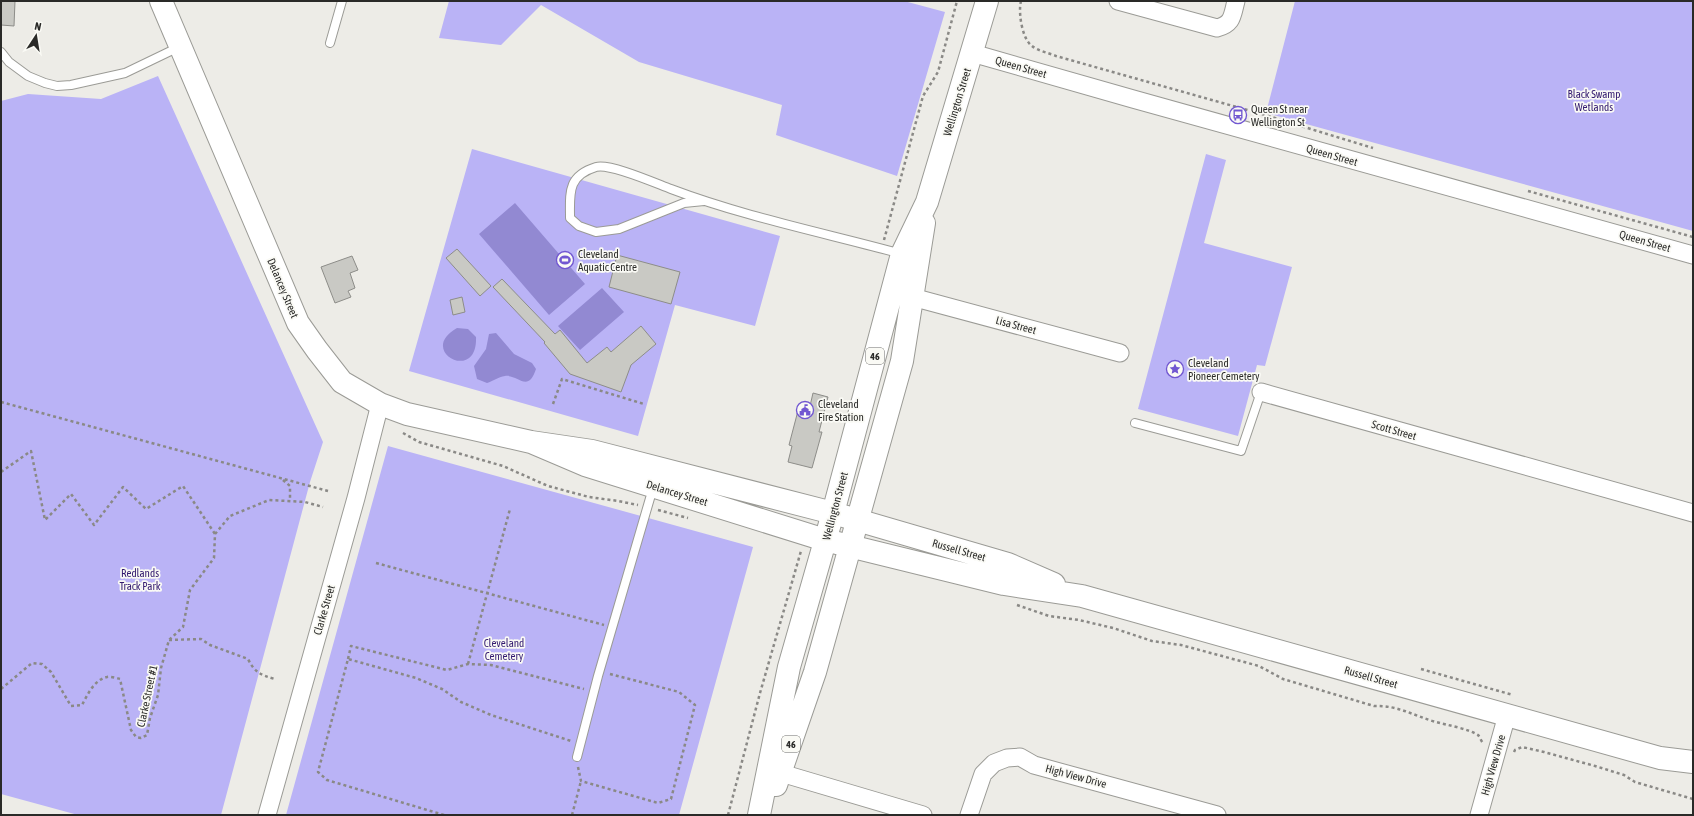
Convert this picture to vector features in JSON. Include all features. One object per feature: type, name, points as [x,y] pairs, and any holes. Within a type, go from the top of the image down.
[{"type":"main road","name":"Delancey Street","points":[[161,1],[298,323],[342,382],[378,413],[407,414],[531,442],[592,451],[656,477],[687,486],[825,540]]},
{"type":"main road","name":"Wellington Street","points":[[759,815],[789,667],[833,513],[862,453],[902,361],[922,243],[927,202],[987,1]]},
{"type":"main road","name":"Wellington Street","points":[[764,815],[781,773],[815,672],[856,521],[862,453],[892,252],[927,202]]},
{"type":"main road","name":"Delancey Street","points":[[687,486],[833,513]]},
{"type":"main road","name":"Russell Street","points":[[833,513],[856,521],[1008,564],[1082,596]]},
{"type":"main road","name":"Russell Street","points":[[825,540],[1004,584],[1082,596],[1510,705],[1660,758],[1693,776]]},
{"type":"main road","name":"Russell Street","points":[[1660,758],[1693,762]]},
{"type":"street","points":[[1118,1],[1216,28],[1225,26],[1231,21],[1236,1]]},
{"type":"street","name":"Queen Street","points":[[972,53],[1693,255]]},
{"type":"street","name":"Lisa Street","points":[[912,297],[1120,353]]},
{"type":"street","name":"Scott Street","points":[[1261,392],[1693,513]]},
{"type":"street","name":"Clarke Street","points":[[267,815],[378,413]]},
{"type":"street","name":"High View Drive","points":[[1479,815],[1510,705]]},
{"type":"street","name":"High View Drive","points":[[969,815],[983,774],[994,763],[1006,758],[1020,757],[1034,765],[1217,815]]},
{"type":"street","points":[[781,773],[923,815]]},
{"type":"lane","points":[[330,43],[342,1]]},
{"type":"lane","points":[[1,52],[9,62],[28,76],[57,86],[71,85],[125,73],[180,47]]},
{"type":"lane","points":[[704,202],[684,203],[619,229],[596,232],[579,226],[570,218],[571,186],[580,174],[597,167],[616,169],[704,202],[892,252]]},
{"type":"lane","name":"Scott Street","points":[[1135,423],[1241,451],[1261,392]]},
{"type":"lane","points":[[577,758],[594,691],[656,477]]},
{"type":"path","points":[[892,252],[924,96],[938,72],[957,1]]},
{"type":"path","points":[[1021,1],[1019,9],[1023,32],[1031,46],[1064,58],[1265,115],[1374,149]]},
{"type":"path","points":[[1526,191],[1693,237]]},
{"type":"path","points":[[553,404],[562,379],[644,404]]},
{"type":"path","points":[[1,402],[328,491]]},
{"type":"path","points":[[378,413],[398,429],[418,442],[503,466],[548,486],[589,497],[618,501],[693,519]]},
{"type":"path","points":[[1,472],[30,451],[45,520],[71,494],[94,525],[123,487],[146,509],[182,486],[215,534],[230,516],[269,500],[290,500],[323,507]]},
{"type":"path","points":[[281,479],[290,486],[290,500]]},
{"type":"path","points":[[468,664],[510,509]]},
{"type":"path","name":"Clarke Street #1","points":[[1,689],[32,663],[42,664],[52,672],[71,706],[76,706],[82,705],[96,683],[107,677],[120,678],[131,730],[136,736],[141,738],[147,735],[150,718],[158,695],[161,668],[169,640],[183,627],[190,590],[214,558],[215,534]]},
{"type":"path","points":[[728,815],[760,693],[802,550],[795,548]]},
{"type":"path","points":[[376,563],[612,627]]},
{"type":"path","points":[[1010,603],[1049,616],[1080,620],[1112,628],[1152,641],[1181,645],[1259,666],[1283,679],[1374,706],[1385,706],[1408,711],[1427,720],[1479,736],[1483,744],[1485,754],[1495,759],[1507,762],[1515,750],[1522,747],[1595,766],[1624,775],[1634,782],[1693,798]]},
{"type":"path","points":[[169,640],[201,639],[210,645],[248,659],[251,666],[259,674],[275,679]]},
{"type":"path","points":[[444,815],[328,780],[318,772],[351,646],[447,670],[468,664],[491,665],[594,691]]},
{"type":"path","points":[[348,659],[416,678],[442,688],[461,702],[491,715],[580,744]]},
{"type":"path","points":[[1421,669],[1510,705]]},
{"type":"path","points":[[581,781],[658,803],[671,799],[695,705],[679,692],[600,672]]},
{"type":"path","points":[[572,815],[581,781],[577,758]]},
{"type":"green space","points":[[449,1],[904,1],[945,12],[897,176],[776,135],[782,105],[639,62],[541,5],[501,45],[439,38]]},
{"type":"green space","name":"Black Swamp Wetlands","points":[[1295,1],[1693,1],[1693,231],[1266,113]]},
{"type":"green space","name":"Redlands Track Park","points":[[158,76],[323,442],[310,482],[221,815],[78,815],[1,794],[1,101],[28,94],[101,99]]},
{"type":"green space","name":"Cleveland Aquatic Centre","points":[[472,149],[780,236],[755,326],[675,305],[638,436],[409,371]]},
{"type":"green space","points":[[1206,154],[1226,160],[1204,243],[1292,267],[1265,366],[1257,365],[1238,436],[1138,409]]},
{"type":"green space","name":"Cleveland Cemetery","points":[[388,446],[753,547],[679,815],[286,815]]},
{"type":"shaded area","points":[[515,203],[585,284],[549,315],[479,234]]},
{"type":"shaded area","points":[[602,288],[624,312],[580,350],[558,326]]},
{"type":"shaded area","points":[[457,328],[468,329],[476,337],[474,351],[468,359],[460,361],[452,359],[446,353],[443,346],[446,337]]},
{"type":"shaded area","points":[[496,333],[514,354],[532,363],[536,369],[530,380],[526,382],[510,376],[505,376],[487,383],[477,379],[474,366],[486,349],[489,334]]},
{"type":"building","points":[[1,1],[15,1],[14,26],[1,25]]},
{"type":"building","points":[[457,249],[491,286],[480,296],[446,258]]},
{"type":"building","points":[[617,255],[680,272],[671,304],[609,287]]},
{"type":"building","points":[[352,256],[358,270],[350,273],[355,288],[348,291],[351,297],[335,303],[321,267]]},
{"type":"building","points":[[502,279],[555,334],[560,330],[587,363],[607,347],[611,352],[641,326],[656,344],[631,365],[621,392],[570,374],[544,343],[545,342],[493,287]]},
{"type":"building","points":[[462,297],[465,312],[453,315],[450,300]]},
{"type":"building","points":[[813,393],[828,397],[819,432],[822,432],[812,468],[788,462],[792,446],[789,445],[800,403],[810,406]]},
{"type":"place","name":"Queen St near Wellington St","points":[[1238,115]]},
{"type":"place","name":"Cleveland Aquatic Centre","points":[[565,260]]},
{"type":"place","name":"Cleveland Pioneer Cemetery","points":[[1175,369]]},
{"type":"place","name":"Cleveland Fire Station","points":[[805,410]]}]
